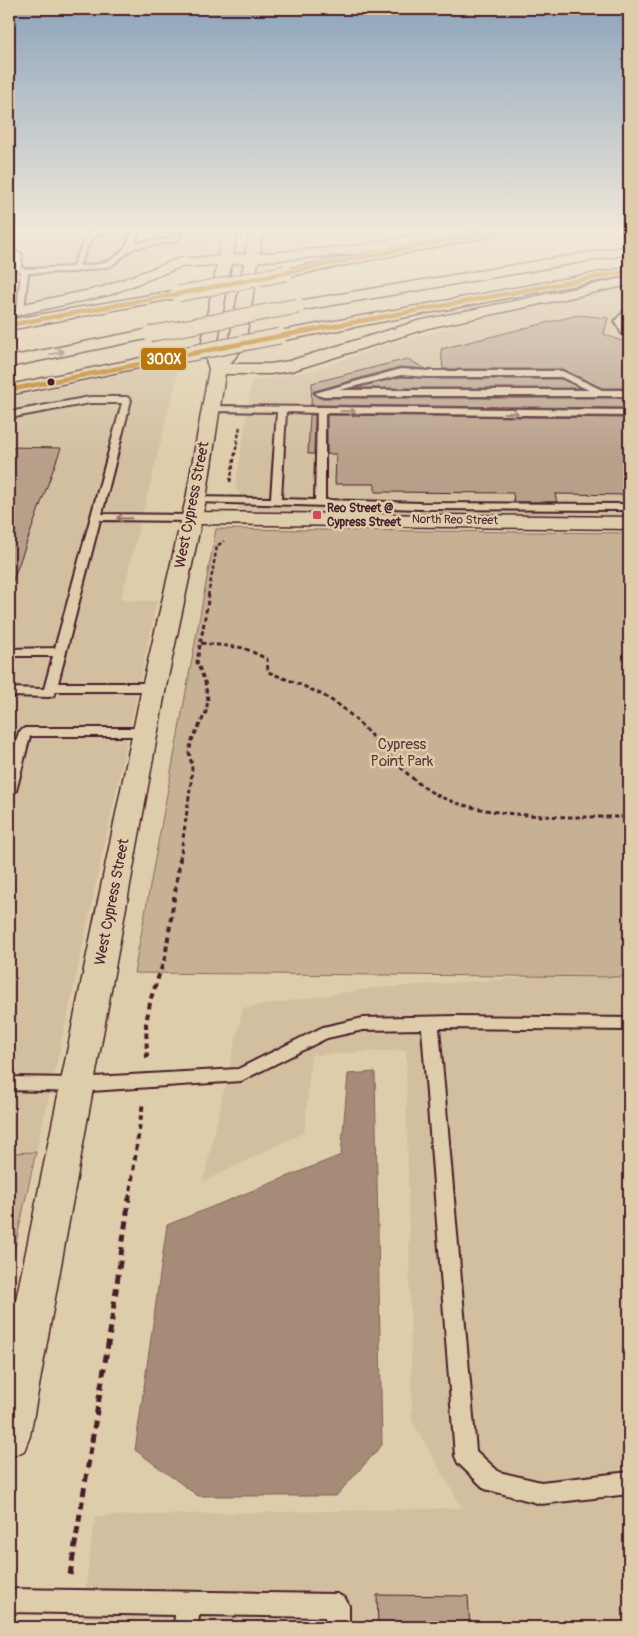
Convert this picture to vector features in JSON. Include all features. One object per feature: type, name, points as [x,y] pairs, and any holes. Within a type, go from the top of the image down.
[{"type":"main road","points":[[14,311],[31,307]]},
{"type":"main road","points":[[9,326],[108,307]]},
{"type":"main road","name":"West Cypress Street","points":[[9,1436],[154,687],[192,512],[217,369],[209,346],[216,307]]},
{"type":"main road","points":[[203,309],[219,307]]},
{"type":"main road","points":[[217,369],[237,346],[244,307]]},
{"type":"main road","points":[[9,362],[150,334],[263,307]]},
{"type":"main road","points":[[9,390],[435,307]]},
{"type":"main road","points":[[217,369],[270,369],[291,366],[424,324],[503,307]]},
{"type":"main road","name":"North Reo Street","points":[[192,512],[628,515]]},
{"type":"lane","points":[[629,311],[620,321],[625,332],[629,334]]},
{"type":"lane","points":[[600,393],[562,374],[428,374],[402,372],[319,393],[339,393],[600,393],[629,393]]},
{"type":"lane","points":[[9,415],[90,400],[127,400],[49,692],[9,692]]},
{"type":"lane","points":[[210,410],[629,413]]},
{"type":"lane","points":[[276,500],[282,410]]},
{"type":"lane","points":[[320,501],[321,411]]},
{"type":"lane","points":[[95,522],[143,527],[192,512],[276,500],[320,501],[422,513]]},
{"type":"lane","points":[[9,652],[60,652]]},
{"type":"lane","points":[[50,687],[154,687]]},
{"type":"lane","points":[[9,791],[25,732],[146,732]]},
{"type":"lane","points":[[430,1023],[466,1456],[493,1480],[541,1493],[629,1483]]},
{"type":"lane","points":[[9,1084],[76,1085],[241,1075],[322,1033],[363,1024],[629,1024]]},
{"type":"lane","points":[[9,1600],[337,1606],[337,1627]]},
{"type":"lane","points":[[186,1627],[188,1603]]},
{"type":"path","points":[[230,485],[240,424]]},
{"type":"path","points":[[147,1054],[146,1023],[151,998],[165,958],[191,782],[192,766],[188,752],[206,712],[208,700],[205,682],[197,662],[217,546],[230,537]]},
{"type":"path","points":[[201,644],[234,646],[256,651],[267,659],[268,672],[316,691],[341,707],[412,776],[433,793],[455,803],[479,808],[556,817],[629,817]]},
{"type":"path","points":[[71,1566],[111,1326],[143,1103]]},
{"type":"shaded area","points":[[523,307],[629,307],[629,515],[246,513],[238,511],[240,494],[235,489],[252,380],[311,371],[392,343]]},
{"type":"shaded area","points":[[181,361],[121,600],[157,601],[70,1005],[36,1152],[9,1153],[9,398]]},
{"type":"shaded area","points":[[552,976],[629,977],[629,1627],[80,1627],[95,1516],[462,1508],[412,1421],[406,1050],[311,1055],[305,1132],[203,1182],[243,1008],[374,988]]},
{"type":"shaded area","points":[[375,1072],[382,1445],[336,1496],[198,1496],[135,1450],[167,1225],[341,1155],[348,1074]]},
{"type":"green space","name":"Cypress Point Park","points":[[216,529],[629,533],[629,977],[134,973]]},
{"type":"green space","points":[[36,1152],[9,1274],[9,1153]]},
{"type":"building","points":[[578,315],[608,318],[604,334],[629,344],[629,388],[602,388],[562,369],[443,369],[441,349]]},
{"type":"building","points":[[407,359],[426,369],[400,367],[314,391],[313,393],[319,398],[629,398],[629,408],[311,405],[312,383]]},
{"type":"building","points":[[401,377],[561,379],[581,388],[355,388]]},
{"type":"building","points":[[310,415],[315,415],[314,454],[308,454]]},
{"type":"building","points":[[327,415],[629,418],[629,495],[555,494],[557,502],[514,502],[513,493],[375,492],[375,484],[335,484],[336,454],[327,454]]},
{"type":"building","points":[[9,447],[61,448],[12,583],[9,583]]},
{"type":"building","points":[[377,1595],[468,1596],[470,1627],[378,1627]]},
{"type":"transit line","name":"300X","points":[[9,325],[105,307]]},
{"type":"transit line","name":"300X","points":[[9,390],[434,307]]},
{"type":"place","name":"Reo Street @ Cypress Street","points":[[317,515]]}]
